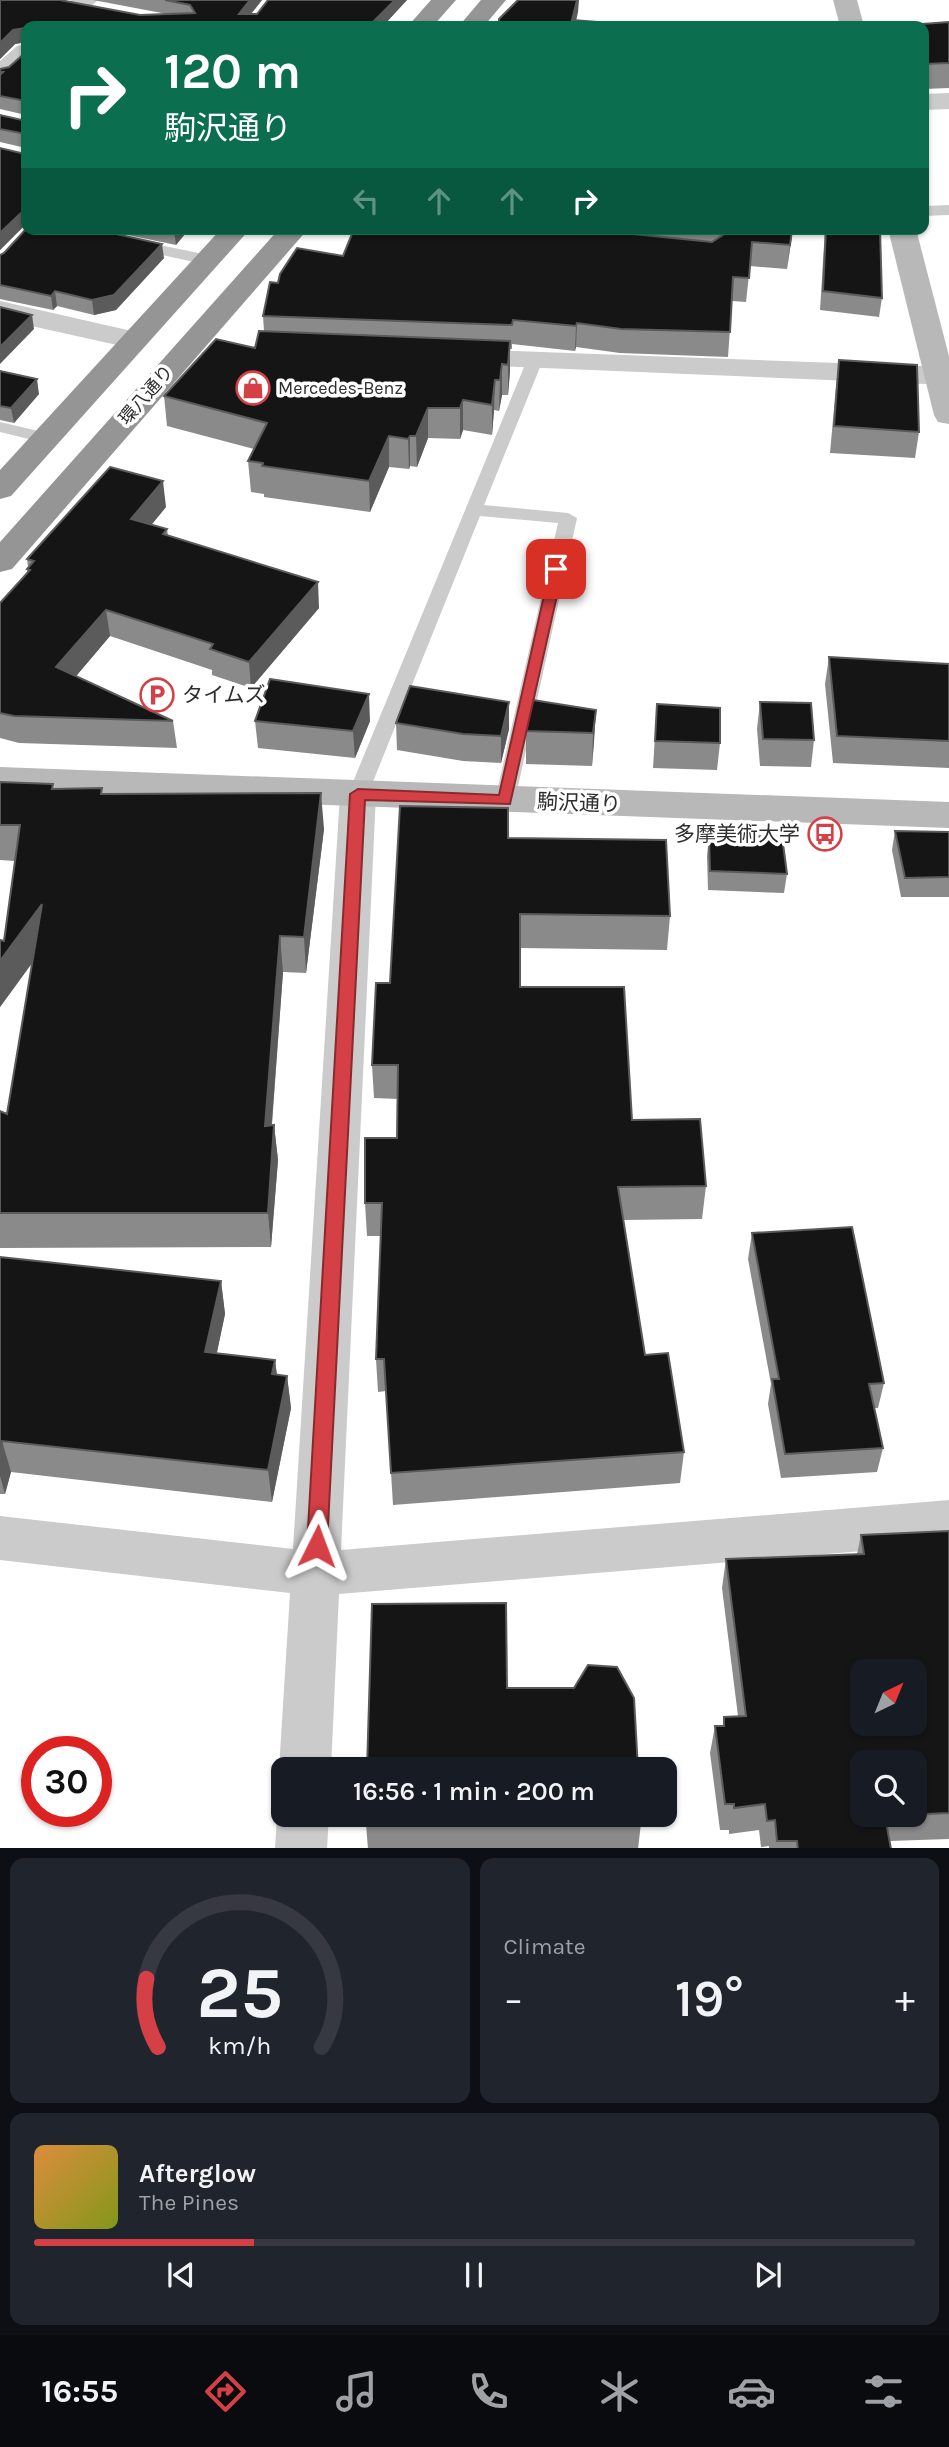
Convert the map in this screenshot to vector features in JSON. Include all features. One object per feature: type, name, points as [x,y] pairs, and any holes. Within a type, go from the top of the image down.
[{"type":"highway","points":[[425,21],[444,0]]},
{"type":"highway","points":[[475,21],[494,0]]},
{"type":"highway","points":[[0,489],[231,235]]},
{"type":"highway","name":"環八通り","points":[[0,562],[289,235]]},
{"type":"main road","points":[[845,0],[851,21]]},
{"type":"main road","points":[[904,235],[944,376],[949,415]]},
{"type":"main road","name":"駒沢通り","points":[[0,780],[949,815]]},
{"type":"street","points":[[52,14],[88,6]]},
{"type":"street","points":[[0,74],[21,55]]},
{"type":"street","points":[[929,102],[949,101]]},
{"type":"street","points":[[0,310],[135,340]]},
{"type":"street","points":[[186,349],[230,350]]},
{"type":"street","points":[[424,356],[944,376]]},
{"type":"street","points":[[306,1757],[358,794]]},
{"type":"street","points":[[0,1538],[315,1574],[949,1522]]},
{"type":"street","points":[[301,1848],[302,1827]]},
{"type":"lane","points":[[929,211],[949,211]]},
{"type":"lane","points":[[116,241],[208,260]]},
{"type":"lane","points":[[358,794],[535,360]]},
{"type":"lane","points":[[0,427],[45,438]]},
{"type":"lane","points":[[475,510],[568,518],[505,800]]},
{"type":"building","points":[[0,0],[60,0],[140,15],[195,13],[190,5],[165,0],[250,0],[239,14],[257,14],[268,0],[395,0],[374,21],[21,21],[21,29],[13,30],[0,43]]},
{"type":"building","points":[[518,0],[577,0],[572,20],[584,21],[499,21]]},
{"type":"building","points":[[949,22],[949,63],[929,64],[929,23]]},
{"type":"building","points":[[21,56],[21,100],[0,96],[0,75],[3,72],[0,72],[0,69],[9,67]]},
{"type":"building","points":[[0,115],[21,120],[21,133],[0,129]]},
{"type":"building","points":[[0,148],[21,153],[21,213],[0,233]]},
{"type":"building","points":[[21,234],[121,235],[162,244],[114,295],[92,300],[55,291],[51,296],[0,285],[0,255]]},
{"type":"building","points":[[352,235],[643,235],[712,242],[723,235],[791,235],[790,245],[752,242],[749,278],[733,277],[730,332],[621,329],[577,323],[576,326],[513,320],[512,325],[263,316],[270,282],[278,283],[280,274],[297,248],[343,256]]},
{"type":"building","points":[[826,235],[880,235],[882,298],[823,291]]},
{"type":"building","points":[[0,307],[32,315],[0,347]]},
{"type":"building","points":[[259,331],[510,341],[508,365],[502,364],[500,380],[495,380],[492,405],[463,400],[460,408],[428,408],[416,436],[410,436],[408,439],[389,436],[369,481],[262,466],[263,463],[248,461],[267,423],[164,396],[216,339],[255,348]]},
{"type":"building","points":[[839,360],[917,365],[919,432],[834,426]]},
{"type":"building","points":[[0,371],[37,379],[11,408],[0,406]]},
{"type":"building","points":[[110,467],[163,481],[131,519],[167,529],[163,534],[318,582],[249,662],[210,649],[213,644],[106,610],[56,667],[173,721],[14,716],[0,713],[0,603],[30,570],[27,569],[34,561],[27,559]]},
{"type":"building","points":[[829,657],[949,664],[949,741],[837,736]]},
{"type":"building","points":[[270,679],[369,694],[353,731],[255,721]]},
{"type":"building","points":[[410,686],[509,702],[501,736],[463,734],[396,723]]},
{"type":"building","points":[[533,700],[596,710],[593,733],[526,731]]},
{"type":"building","points":[[760,702],[811,703],[814,740],[763,739]]},
{"type":"building","points":[[657,704],[720,708],[720,743],[655,741]]},
{"type":"building","points":[[0,782],[53,784],[52,789],[102,788],[101,794],[321,793],[304,937],[280,936],[265,1126],[274,1125],[268,1213],[0,1213],[0,1111],[7,1114],[42,904],[0,961],[0,940],[4,941],[20,825],[0,825]]},
{"type":"building","points":[[400,806],[508,808],[508,838],[666,840],[670,916],[520,914],[520,987],[624,987],[632,1120],[700,1119],[706,1186],[618,1187],[645,1355],[668,1353],[684,1452],[391,1473],[384,1359],[376,1359],[382,1203],[365,1203],[365,1138],[397,1138],[398,1065],[372,1065],[376,983],[390,983]]},
{"type":"building","points":[[895,831],[949,832],[949,877],[905,878]]},
{"type":"building","points":[[782,836],[787,874],[710,871],[709,837]]},
{"type":"building","points":[[852,1227],[884,1383],[869,1384],[883,1448],[785,1454],[772,1379],[779,1379],[752,1233]]},
{"type":"building","points":[[0,1257],[221,1281],[205,1352],[275,1360],[272,1374],[287,1376],[268,1470],[2,1441],[0,1449]]},
{"type":"building","points":[[949,1531],[949,1813],[927,1814],[927,1750],[850,1750],[850,1827],[887,1827],[891,1848],[798,1848],[797,1841],[777,1841],[775,1820],[767,1821],[765,1804],[734,1808],[734,1804],[725,1804],[715,1726],[724,1726],[724,1717],[746,1716],[726,1559],[864,1554],[861,1535]]},
{"type":"building","points":[[506,1603],[507,1688],[574,1688],[588,1665],[617,1667],[634,1698],[637,1757],[367,1757],[372,1604]]},
{"type":"place","name":"Mercedes-Benz","points":[[253,388]]},
{"type":"place","name":"タイムズ","points":[[157,695]]},
{"type":"place","name":"多摩美術大学","points":[[825,834]]},
{"type":"route","points":[[317,1546],[358,794],[505,800],[556,569]]}]
